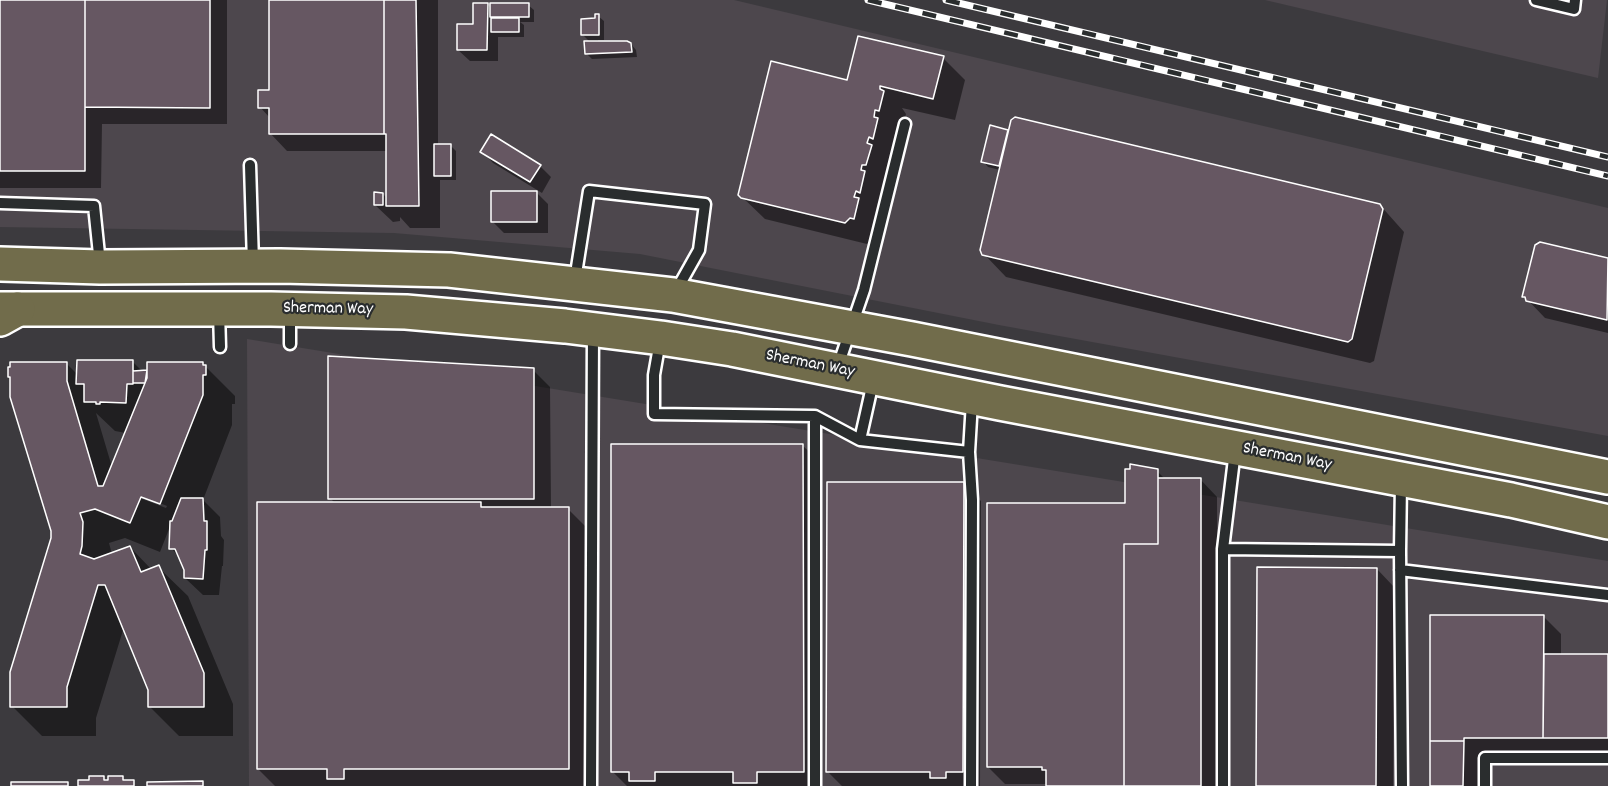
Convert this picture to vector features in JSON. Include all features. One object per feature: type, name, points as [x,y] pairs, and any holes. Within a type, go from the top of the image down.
[{"type":"main road","points":[[0,264],[449,270],[674,295],[850,327],[1608,477]]},
{"type":"main road","points":[[406,312],[414,269]]},
{"type":"main road","points":[[574,283],[579,328]]},
{"type":"main road","points":[[661,338],[674,295]]},
{"type":"main road","name":"Sherman Way","points":[[6,313],[219,309],[406,312],[661,338],[732,349],[972,398],[1511,500],[1608,522]]},
{"type":"main road","points":[[1235,448],[1245,406]]},
{"type":"lane","points":[[1536,0],[1574,9],[1575,0]]},
{"type":"lane","points":[[837,370],[864,290],[904,124]]},
{"type":"lane","points":[[250,165],[254,266]]},
{"type":"lane","points":[[574,283],[589,191],[705,204],[699,250],[674,295]]},
{"type":"lane","points":[[0,203],[94,206],[100,267]]},
{"type":"lane","points":[[219,309],[220,347]]},
{"type":"lane","points":[[290,310],[291,345]]},
{"type":"lane","points":[[579,328],[591,786]]},
{"type":"lane","points":[[661,338],[654,375],[654,414],[815,416],[860,440],[969,452]]},
{"type":"lane","points":[[860,440],[874,378]]},
{"type":"lane","points":[[971,786],[972,501],[969,452],[972,398]]},
{"type":"lane","points":[[815,416],[815,786]]},
{"type":"lane","points":[[1223,786],[1223,549],[1235,448]]},
{"type":"lane","points":[[1401,480],[1402,786]]},
{"type":"lane","points":[[1223,549],[1400,551]]},
{"type":"lane","points":[[1400,570],[1608,595]]},
{"type":"lane","points":[[1485,786],[1485,758],[1608,758]]},
{"type":"shaded area","points":[[0,0],[734,0],[1608,208],[1608,436],[999,325],[640,254],[394,233],[0,227]]},
{"type":"shaded area","points":[[1265,0],[1607,0],[1598,78]]},
{"type":"shaded area","points":[[247,339],[1608,561],[1608,786],[249,786]]},
{"type":"building","points":[[0,0],[85,0],[85,171],[0,171]]},
{"type":"building","points":[[85,0],[210,0],[210,108],[85,107]]},
{"type":"building","points":[[269,0],[384,0],[384,134],[269,134],[269,108],[258,108],[258,90],[269,90]]},
{"type":"building","points":[[384,0],[416,0],[419,206],[386,206]]},
{"type":"building","points":[[473,3],[488,3],[487,50],[457,50],[457,24],[473,24]]},
{"type":"building","points":[[490,3],[529,3],[529,17],[490,17]]},
{"type":"building","points":[[595,14],[599,14],[599,35],[581,35],[581,19],[595,18]]},
{"type":"building","points":[[491,18],[519,18],[519,32],[491,32]]},
{"type":"building","points":[[858,36],[944,56],[933,99],[880,86],[880,89],[884,91],[879,111],[875,110],[874,117],[878,118],[873,139],[869,137],[867,143],[872,145],[866,165],[862,165],[861,170],[865,171],[860,193],[856,191],[854,197],[859,198],[854,219],[850,218],[845,223],[741,198],[738,195],[771,61],[847,80]]},
{"type":"building","points":[[584,41],[627,41],[631,43],[632,52],[585,54]]},
{"type":"building","points":[[1015,117],[1380,204],[1383,209],[1352,339],[1348,342],[982,255],[980,250],[1011,120]]},
{"type":"building","points":[[990,125],[1008,130],[999,166],[981,162]]},
{"type":"building","points":[[491,134],[541,165],[530,182],[480,152]]},
{"type":"building","points":[[434,144],[451,144],[451,176],[434,176]]},
{"type":"building","points":[[491,191],[537,191],[537,222],[491,222]]},
{"type":"building","points":[[374,192],[383,193],[383,205],[374,205]]},
{"type":"building","points":[[1540,242],[1608,258],[1607,320],[1526,301],[1525,297],[1522,297],[1535,245]]},
{"type":"building","points":[[328,356],[534,368],[534,499],[328,499]]},
{"type":"building","points":[[77,360],[133,360],[133,384],[127,384],[126,403],[84,402],[84,384],[76,384]]},
{"type":"building","points":[[10,362],[67,362],[67,381],[98,486],[103,486],[147,378],[147,362],[203,362],[203,365],[206,365],[206,375],[203,375],[203,395],[160,504],[141,497],[130,523],[95,509],[80,513],[83,522],[80,554],[94,559],[130,546],[141,572],[159,565],[204,673],[204,707],[148,707],[148,690],[105,585],[98,585],[67,687],[67,707],[10,707],[10,672],[51,538],[51,531],[10,397],[8,367],[10,367]]},
{"type":"building","points":[[147,370],[145,383],[133,383],[133,371]]},
{"type":"building","points":[[611,444],[803,444],[804,772],[757,772],[757,783],[733,783],[733,772],[655,772],[655,781],[629,781],[629,772],[611,772]]},
{"type":"building","points":[[1130,464],[1158,469],[1158,544],[1124,544],[1124,786],[1046,786],[1046,770],[1042,770],[1042,767],[987,767],[987,503],[1125,503],[1125,469],[1130,469]]},
{"type":"building","points":[[1158,478],[1201,478],[1201,786],[1124,786],[1124,544],[1158,544]]},
{"type":"building","points":[[827,482],[964,482],[963,772],[946,772],[946,778],[930,778],[930,772],[826,772]]},
{"type":"building","points":[[181,498],[203,498],[204,521],[207,521],[207,550],[205,550],[203,579],[184,578],[184,570],[175,549],[169,549],[170,521],[172,521]]},
{"type":"building","points":[[257,502],[481,502],[481,507],[569,507],[569,769],[344,769],[344,779],[327,779],[327,769],[257,769]]},
{"type":"building","points":[[1257,567],[1377,568],[1376,786],[1256,786]]},
{"type":"building","points":[[1430,615],[1544,615],[1543,738],[1464,738],[1464,741],[1430,741]]},
{"type":"building","points":[[1544,654],[1608,654],[1608,738],[1543,738]]},
{"type":"building","points":[[1430,741],[1464,741],[1463,786],[1430,786]]},
{"type":"building","points":[[89,776],[104,776],[104,780],[108,780],[108,776],[123,776],[123,780],[134,780],[134,786],[78,786],[78,780],[89,780]]},
{"type":"building","points":[[203,781],[203,786],[147,786],[147,782]]},
{"type":"building","points":[[11,782],[68,782],[68,786],[11,786]]},
{"type":"railway","points":[[868,0],[1608,176]]},
{"type":"railway","points":[[946,0],[1608,157]]}]
